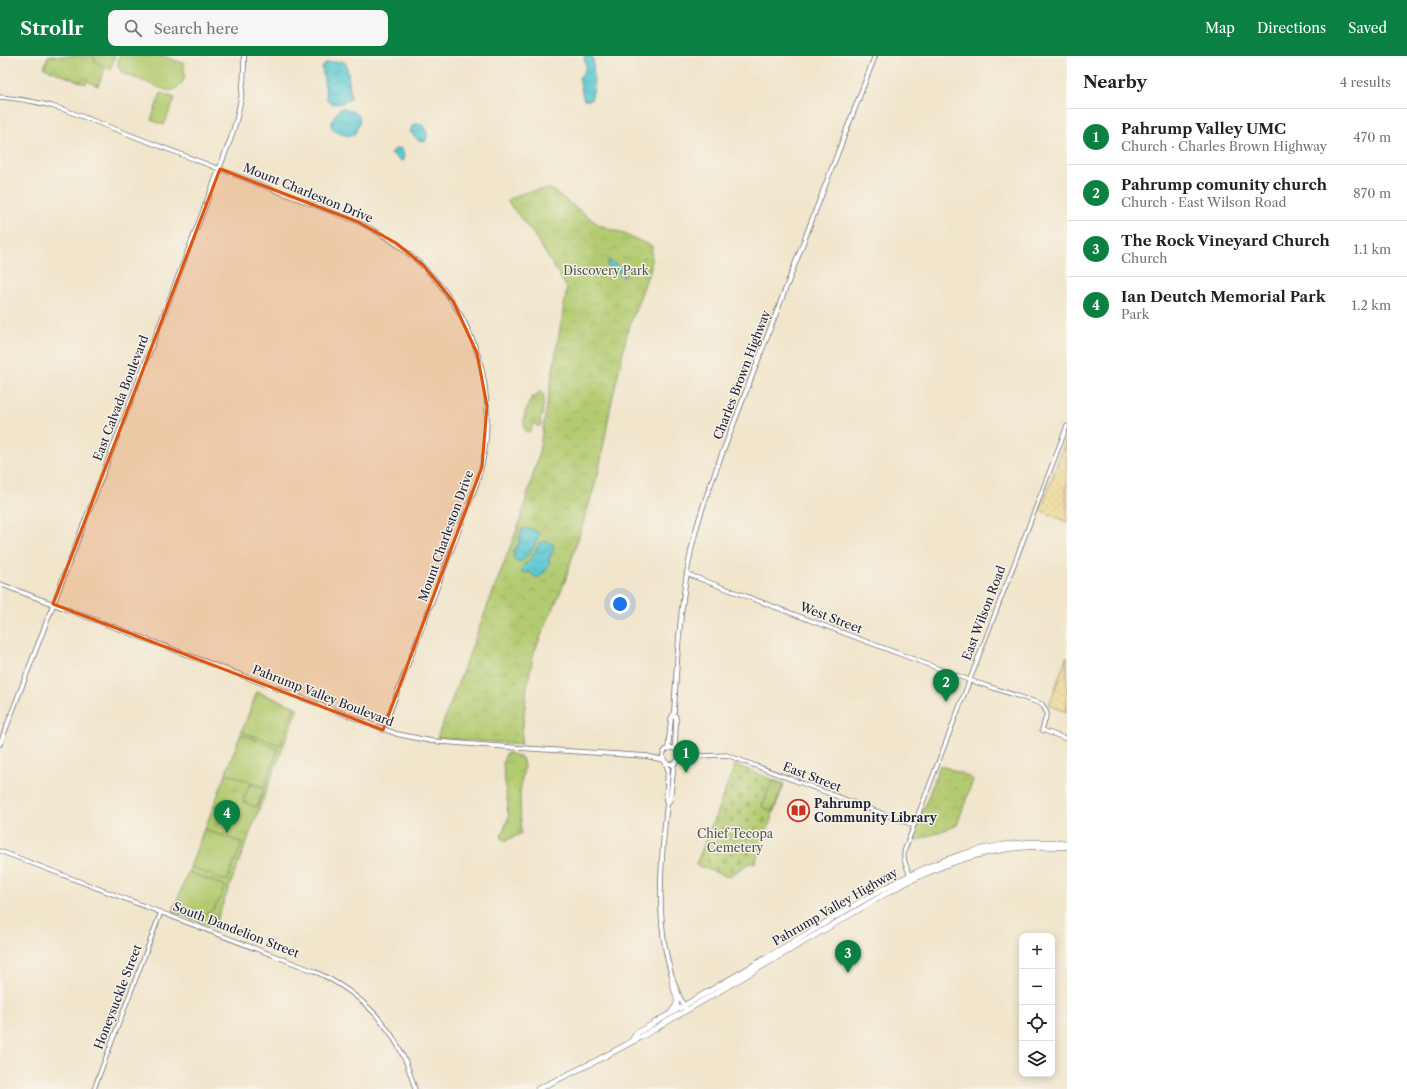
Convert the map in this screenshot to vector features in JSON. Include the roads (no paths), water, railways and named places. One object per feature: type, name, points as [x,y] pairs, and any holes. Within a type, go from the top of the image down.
[{"type":"highway","name":"Pahrump Valley Highway","points":[[538,1089],[592,1063],[641,1036],[736,976],[938,862],[975,850],[1007,844],[1033,842],[1067,843]]},
{"type":"highway","name":"Pahrump Valley Highway","points":[[631,1041],[637,1033],[670,1014],[723,989],[887,893],[908,878],[958,859],[997,850],[1027,847],[1067,847]]},
{"type":"highway","points":[[723,989],[723,986],[736,976]]},
{"type":"highway","points":[[670,1014],[677,1006],[678,1001],[672,983],[672,977]]},
{"type":"main road","name":"East Calvada Boulevard","points":[[0,744],[220,169],[238,116],[243,82],[244,56]]},
{"type":"main road","name":"Charles Brown Highway","points":[[668,749],[671,719],[674,712],[680,629],[687,574],[698,524],[709,488],[875,56]]},
{"type":"main road","name":"Pahrump Valley Boulevard","points":[[0,584],[383,730],[397,734],[432,741],[654,757],[665,761]]},
{"type":"main road","name":"Charles Brown Highway","points":[[674,712],[676,719],[676,751]]},
{"type":"main road","points":[[654,757],[668,749],[676,751],[679,757],[676,762],[670,800],[667,802]]},
{"type":"main road","points":[[664,752],[668,769],[661,884],[661,913],[664,943],[672,977],[685,1008]]},
{"type":"main road","points":[[665,761],[670,764],[676,762]]},
{"type":"street","name":"Mount Charleston Drive","points":[[0,97],[17,98],[65,110],[372,228],[396,243],[419,262],[442,287],[459,311],[477,353],[483,376],[487,406],[486,441],[482,467],[472,499],[383,730]]},
{"type":"street","name":"East Wilson Road","points":[[911,877],[904,861],[903,854],[913,825],[1067,426]]},
{"type":"street","name":"West Street","points":[[687,574],[969,680],[1042,704],[1047,713],[1042,730],[1067,739]]},
{"type":"street","points":[[676,751],[699,756]]},
{"type":"street","name":"East Street","points":[[699,756],[727,755],[913,825]]},
{"type":"street","points":[[676,762],[686,757],[699,756]]},
{"type":"street","name":"South Dandelion Street","points":[[0,851],[329,978],[347,989],[370,1008],[389,1031],[406,1061],[416,1089]]},
{"type":"street","name":"Honeysuckle Street","points":[[94,1089],[161,912]]},
{"type":"water","points":[[584,56],[592,56],[593,59],[594,88],[591,100],[584,100],[579,78],[586,68]]},
{"type":"water","points":[[342,61],[347,67],[351,98],[342,103],[335,104],[329,102],[327,99],[322,68],[326,63]]},
{"type":"water","points":[[342,108],[355,113],[359,117],[360,120],[358,128],[352,136],[344,135],[332,127],[334,116]]},
{"type":"water","points":[[418,123],[425,128],[427,136],[425,142],[419,141],[410,132],[412,126]]},
{"type":"water","points":[[399,148],[403,150],[404,160],[402,161],[391,153],[395,149]]},
{"type":"water","points":[[609,260],[624,271],[624,277],[619,271],[607,266]]},
{"type":"water","points":[[527,528],[534,530],[539,533],[539,535],[528,556],[517,562],[514,559],[514,551],[519,543],[521,531]]},
{"type":"water","points":[[544,541],[553,544],[554,548],[547,569],[538,578],[529,572],[522,573],[522,568],[530,560],[540,543]]},
{"type":"place","name":"Pahrump comunity church","points":[[946,702]]},
{"type":"place","name":"Pahrump Valley UMC","points":[[686,773]]},
{"type":"place","name":"Pahrump Community Library","points":[[798,811]]},
{"type":"place","name":"Ian Deutch Memorial Park","points":[[227,833]]},
{"type":"place","name":"The Rock Vineyard Church","points":[[848,973]]},
{"type":"park label","name":"Discovery Park","points":[[606,271]]},
{"type":"park label","name":"Chief Tecopa Cemetery","points":[[735,841]]}]
